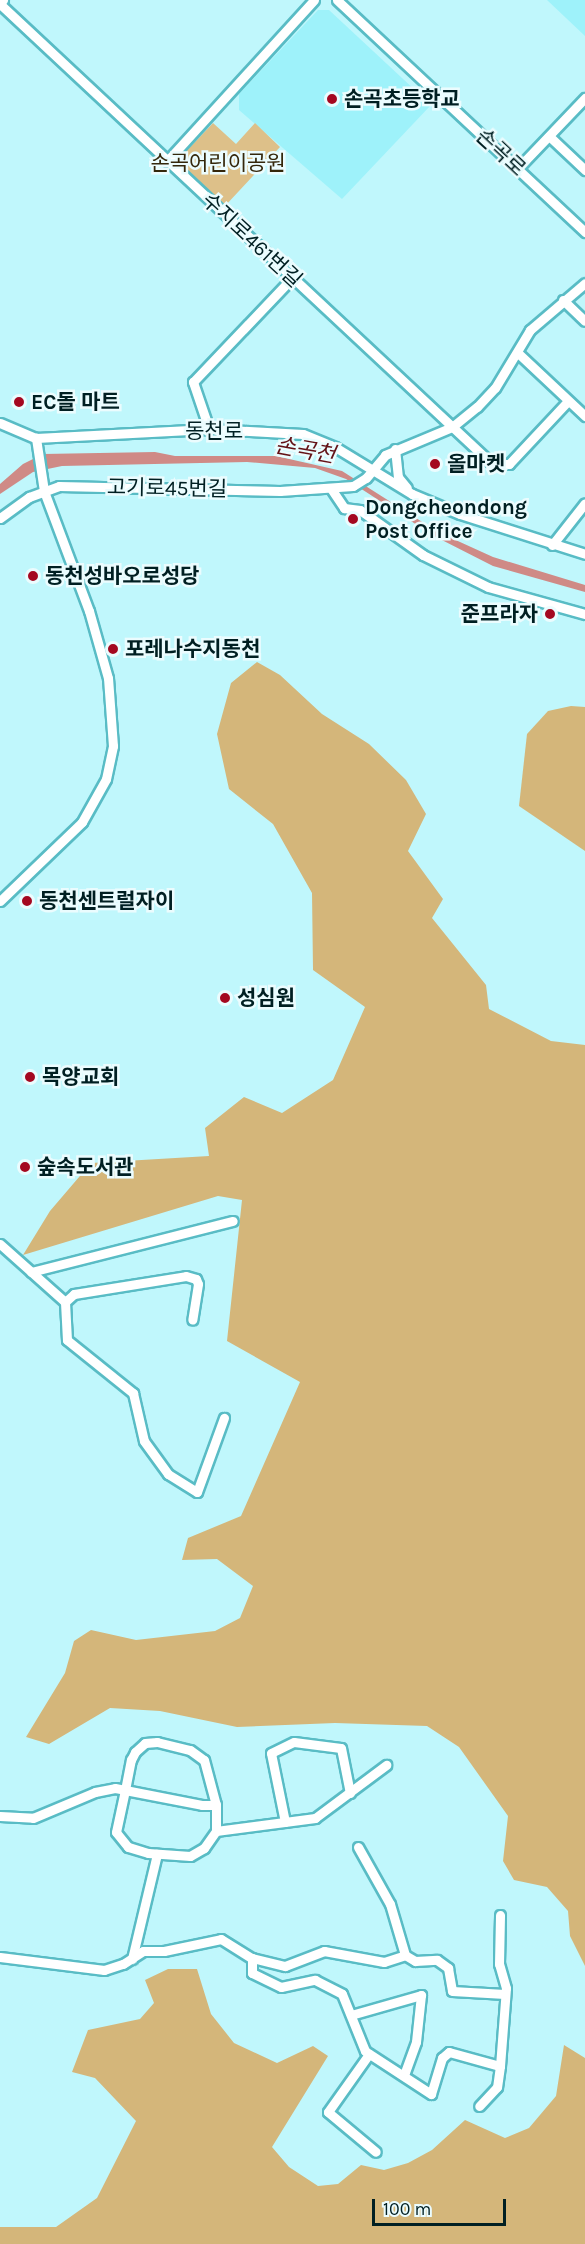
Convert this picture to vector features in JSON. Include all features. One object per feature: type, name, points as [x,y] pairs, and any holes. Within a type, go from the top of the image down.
[{"type":"street","points":[[167,160],[314,0]]},
{"type":"street","name":"손곡로","points":[[337,0],[585,231]]},
{"type":"street","name":"수지로461번길","points":[[1,2],[492,464],[509,464],[568,401]]},
{"type":"street","points":[[518,168],[585,98]]},
{"type":"street","points":[[549,136],[583,164]]},
{"type":"street","points":[[209,429],[193,382],[292,278]]},
{"type":"street","points":[[372,471],[377,461],[395,449],[452,427],[495,388],[519,354],[530,330],[585,283]]},
{"type":"street","points":[[563,300],[585,321]]},
{"type":"street","points":[[519,354],[585,417]]},
{"type":"street","name":"동천로","points":[[0,423],[37,442],[209,429],[303,434],[334,447],[412,494],[585,554]]},
{"type":"street","points":[[0,901],[82,822],[102,789],[112,754],[114,722],[108,678],[89,611],[44,491],[37,442]]},
{"type":"street","points":[[395,449],[398,477],[412,494]]},
{"type":"street","name":"고기로45번길","points":[[0,518],[44,491],[59,486],[332,490],[353,486],[372,471]]},
{"type":"street","points":[[332,490],[344,508],[360,510],[423,555],[488,586],[585,614]]},
{"type":"street","points":[[552,544],[585,503]]},
{"type":"street","points":[[31,1272],[233,1221]]},
{"type":"street","points":[[0,1244],[65,1302],[67,1340],[133,1393],[148,1448],[168,1474],[197,1492],[224,1418]]},
{"type":"street","points":[[65,1302],[74,1294],[186,1276],[198,1284],[192,1320]]},
{"type":"street","points":[[157,1742],[190,1750],[204,1760],[216,1805],[216,1831],[204,1848],[190,1856],[157,1854],[128,1847],[116,1832],[124,1790],[135,1752],[145,1743],[157,1742]]},
{"type":"street","points":[[285,1822],[271,1753],[294,1742],[341,1748],[350,1794]]},
{"type":"street","points":[[216,1831],[315,1818],[386,1766]]},
{"type":"street","points":[[0,1816],[33,1818],[95,1792],[124,1790],[216,1805]]},
{"type":"street","points":[[358,1847],[390,1904],[405,1955],[415,1961],[437,1960],[448,1968],[452,1991],[505,1994]]},
{"type":"street","points":[[132,1959],[157,1854]]},
{"type":"street","points":[[479,2106],[497,2087],[500,2066],[505,1994],[500,1964],[500,1915]]},
{"type":"street","points":[[0,1957],[104,1970],[132,1959],[143,1951],[164,1951],[221,1940],[252,1958],[285,1966],[324,1951],[384,1962],[405,1955]]},
{"type":"street","points":[[252,1958],[252,1973],[281,1987],[315,1980],[342,1994],[369,2054],[431,2094],[442,2058],[449,2052],[500,2066]]},
{"type":"street","points":[[351,2015],[421,1995],[416,2042],[404,2075]]},
{"type":"street","points":[[369,2054],[328,2112],[376,2152]]},
{"type":"shaded area","points":[[547,0],[585,0],[585,36]]},
{"type":"shaded area","name":"손곡초등학교","points":[[318,10],[329,10],[431,105],[342,199],[239,110],[239,94]]},
{"type":"shaded area","points":[[155,452],[175,456],[276,456],[342,471],[438,532],[493,557],[585,585],[585,592],[493,566],[434,536],[346,479],[315,468],[247,462],[62,466],[33,472],[0,494],[0,484],[23,464],[43,454]]},
{"type":"shaded area","points":[[257,662],[280,675],[322,714],[369,744],[406,780],[426,814],[408,851],[443,899],[432,918],[486,985],[489,1009],[551,1041],[585,1045],[585,1966],[570,1936],[568,1911],[547,1887],[514,1880],[503,1861],[508,1816],[459,1747],[427,1726],[335,1723],[237,1727],[160,1711],[110,1708],[49,1744],[26,1737],[65,1673],[74,1641],[91,1630],[136,1640],[215,1631],[240,1618],[253,1586],[217,1559],[182,1560],[188,1538],[241,1516],[300,1382],[227,1341],[242,1200],[218,1196],[23,1255],[50,1211],[91,1163],[209,1156],[205,1128],[244,1097],[282,1113],[333,1080],[365,1007],[313,970],[312,893],[273,824],[229,789],[217,734],[231,683]]},
{"type":"shaded area","points":[[571,706],[585,707],[585,851],[519,806],[527,734],[548,711]]},
{"type":"shaded area","points":[[168,1969],[197,1969],[211,2014],[234,2043],[277,2063],[313,2046],[328,2056],[272,2147],[289,2167],[318,2186],[338,2184],[361,2165],[384,2170],[408,2163],[432,2150],[465,2120],[505,2138],[529,2128],[556,2096],[564,2045],[585,2058],[585,2244],[0,2244],[0,2227],[56,2227],[97,2198],[136,2121],[95,2078],[72,2072],[88,2030],[140,2019],[154,2003],[145,1980]]},
{"type":"green space","name":"손곡어린이공원","points":[[213,123],[236,144],[255,123],[280,147],[225,206],[177,161]]},
{"type":"place","name":"손곡초등학교","points":[[332,99]]},
{"type":"place","name":"EC돌 마트","points":[[19,402]]},
{"type":"place","name":"올마켓","points":[[435,464]]},
{"type":"place","name":"Dongcheondong Post Office","points":[[353,519]]},
{"type":"place","name":"동천성바오로성당","points":[[33,576]]},
{"type":"place","name":"준프라자","points":[[550,614]]},
{"type":"place","name":"포레나수지동천","points":[[113,649]]},
{"type":"place","name":"동천센트럴자이","points":[[27,901]]},
{"type":"place","name":"성심원","points":[[225,998]]},
{"type":"place","name":"목양교회","points":[[30,1077]]},
{"type":"place","name":"숲속도서관","points":[[25,1167]]},
{"type":"water label","name":"손곡천","points":[[305,451]]}]
